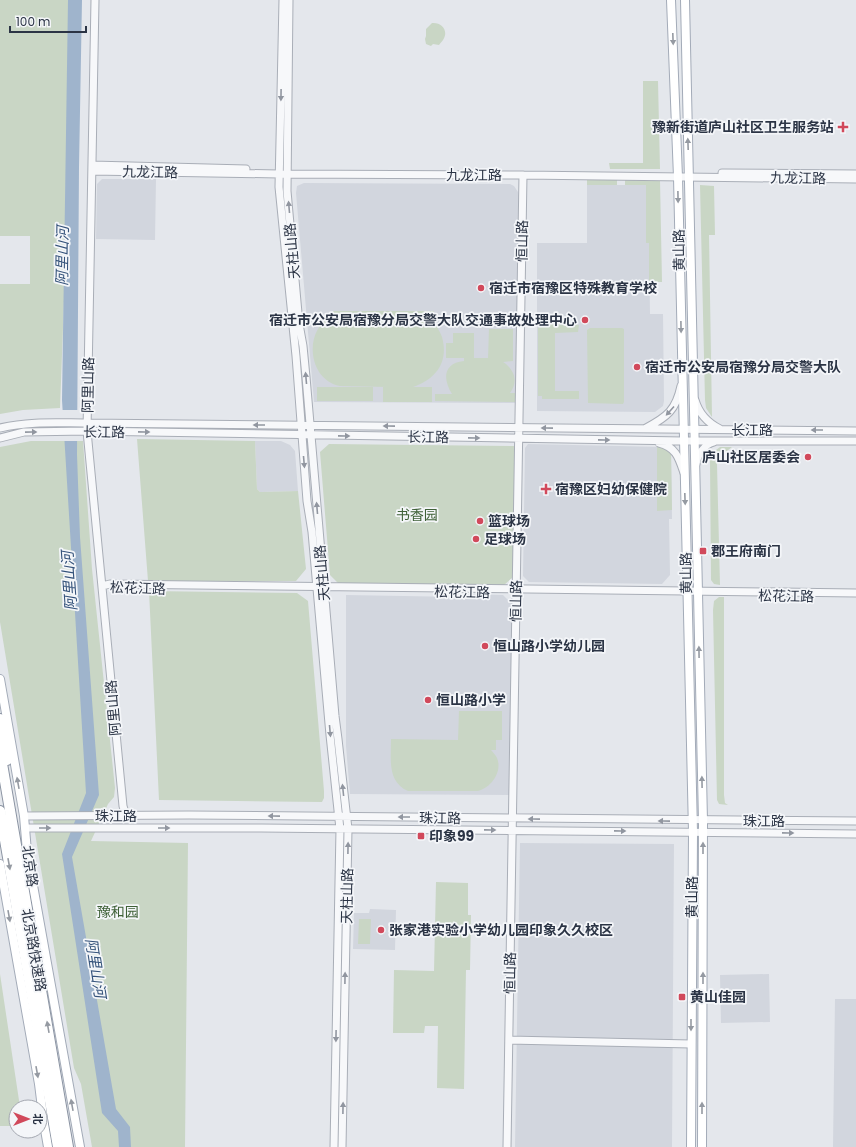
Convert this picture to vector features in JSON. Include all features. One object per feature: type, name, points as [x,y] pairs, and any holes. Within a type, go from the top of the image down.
[{"type":"highway","points":[[0,719],[16,814],[18,859]]},
{"type":"highway","name":"北京路快速路","points":[[0,752],[50,1066],[51,1146]]},
{"type":"highway","name":"北京路快速路","points":[[0,812],[50,1066],[68,1147]]},
{"type":"highway","points":[[0,822],[4,838]]},
{"type":"main road","name":"黄山路","points":[[671,0],[678,175],[693,832],[691,1147]]},
{"type":"main road","name":"黄山路","points":[[685,0],[703,821],[702,1147]]},
{"type":"main road","name":"北京路","points":[[0,679],[24,816],[27,852],[80,1145]]},
{"type":"main road","name":"北京路","points":[[0,864],[39,1084],[44,1124],[51,1146]]},
{"type":"street","name":"阿里山路","points":[[95,0],[87,431],[123,806],[126,816]]},
{"type":"street","name":"天柱山路","points":[[283,0],[283,172],[287,191],[298,319],[303,346],[311,435],[320,589],[340,829],[334,1147]]},
{"type":"street","name":"天柱山路","points":[[289,0],[283,172],[279,187],[296,356],[307,501],[320,589],[348,829],[342,1147]]},
{"type":"street","name":"九龙江路","points":[[92,168],[525,175],[856,174]]},
{"type":"street","name":"九龙江路","points":[[283,172],[520,170],[678,175]]},
{"type":"street","name":"恒山路","points":[[508,1147],[515,819],[525,175]]},
{"type":"street","name":"九龙江路","points":[[689,175],[856,179]]},
{"type":"street","points":[[644,429],[663,418],[672,410],[678,399],[682,382]]},
{"type":"street","points":[[693,394],[701,414],[722,430]]},
{"type":"street","name":"长江路","points":[[0,428],[25,423],[87,423],[694,430],[856,430]]},
{"type":"street","name":"长江路","points":[[0,438],[24,432],[87,431],[683,441],[856,441]]},
{"type":"street","points":[[649,440],[670,447],[676,455],[684,474]]},
{"type":"street","points":[[695,470],[697,460],[703,449],[711,443],[719,441]]},
{"type":"street","name":"松花江路","points":[[102,586],[110,584],[320,589],[687,593],[856,593]]},
{"type":"street","name":"松花江路","points":[[698,593],[856,597]]},
{"type":"street","name":"珠江路","points":[[24,816],[856,821]]},
{"type":"street","points":[[450,818],[450,830]]},
{"type":"street","points":[[816,821],[816,834]]},
{"type":"street","name":"珠江路","points":[[25,828],[514,830],[856,834]]},
{"type":"street","name":"恒山路","points":[[511,1040],[511,1147]]},
{"type":"street","points":[[511,1040],[691,1044]]},
{"type":"shaded area","points":[[102,179],[156,179],[155,240],[96,239],[97,184]]},
{"type":"shaded area","points":[[304,183],[510,184],[514,186],[519,196],[516,403],[314,402],[296,193],[297,186]]},
{"type":"shaded area","points":[[587,185],[646,185],[646,243],[649,243],[650,314],[663,314],[664,401],[663,406],[655,412],[537,411],[537,243],[587,243]]},
{"type":"shaded area","points":[[255,441],[281,441],[290,445],[295,451],[298,491],[260,492],[257,489]]},
{"type":"shaded area","name":"宿豫区妇幼保健院","points":[[528,444],[664,447],[671,451],[672,519],[669,519],[670,575],[662,584],[529,582],[523,576],[525,448]]},
{"type":"shaded area","name":"恒山路小学","points":[[460,594],[503,595],[512,604],[510,795],[350,794],[346,746],[346,595],[460,597]]},
{"type":"shaded area","points":[[520,843],[674,844],[672,1147],[515,1147]]},
{"type":"shaded area","points":[[370,909],[396,910],[395,950],[353,949],[354,913],[369,913]]},
{"type":"shaded area","points":[[769,974],[770,1022],[721,1023],[720,975]]},
{"type":"shaded area","points":[[835,999],[856,999],[856,1147],[833,1147]]},
{"type":"green space","points":[[0,0],[69,0],[64,301],[60,408],[23,410],[0,414],[0,284],[30,284],[30,236],[0,236]]},
{"type":"green space","points":[[432,23],[439,24],[445,30],[445,37],[439,45],[433,44],[431,46],[426,44],[426,29]]},
{"type":"green space","points":[[643,81],[658,81],[660,169],[610,169],[609,163],[643,163]]},
{"type":"green space","points":[[587,179],[617,180],[617,185],[587,185]]},
{"type":"green space","points":[[625,180],[660,180],[662,282],[649,282],[649,243],[646,243],[646,185],[625,185]]},
{"type":"green space","points":[[700,185],[714,186],[715,235],[709,235],[712,417],[706,408],[705,400]]},
{"type":"green space","points":[[333,311],[434,311],[434,322],[442,337],[444,346],[442,362],[434,374],[421,384],[413,387],[432,387],[432,402],[383,402],[383,387],[389,387],[340,386],[329,382],[321,374],[315,364],[313,342],[317,331],[323,322],[333,316]]},
{"type":"green space","points":[[544,324],[579,325],[578,332],[555,333],[555,391],[579,391],[579,399],[542,399],[542,396],[538,396],[538,328]]},
{"type":"green space","points":[[590,328],[624,329],[623,404],[588,403],[587,330]]},
{"type":"green space","points":[[489,329],[513,329],[513,361],[503,362],[510,368],[514,376],[515,380],[513,389],[510,393],[515,393],[515,402],[435,401],[435,394],[452,394],[447,382],[447,372],[452,365],[457,362],[464,361],[464,358],[446,358],[446,343],[453,343],[453,333],[474,333],[474,358],[488,358]]},
{"type":"green space","points":[[317,387],[373,387],[373,401],[317,401]]},
{"type":"green space","points":[[137,439],[255,441],[257,489],[260,492],[298,491],[306,569],[296,581],[148,581]]},
{"type":"green space","name":"豫和园","points":[[31,441],[83,441],[92,569],[115,788],[114,797],[108,804],[91,841],[188,843],[185,1147],[92,1147],[81,1084],[74,1068],[0,622],[0,447]]},
{"type":"green space","name":"书香园","points":[[329,444],[514,446],[513,577],[504,585],[339,584],[330,575],[320,452]]},
{"type":"green space","points":[[657,447],[664,447],[671,451],[672,510],[657,511]]},
{"type":"green space","points":[[720,447],[732,447],[723,454],[717,464],[720,585],[714,584],[711,580],[710,460],[712,453]]},
{"type":"green space","points":[[149,591],[297,593],[308,601],[324,791],[324,798],[322,802],[159,800]]},
{"type":"green space","points":[[719,597],[724,597],[724,795],[725,803],[728,805],[719,804],[717,800],[713,610],[714,601]]},
{"type":"green space","points":[[459,711],[502,711],[502,740],[496,740],[496,750],[491,750],[497,757],[498,769],[497,774],[491,783],[482,790],[477,791],[408,791],[401,787],[393,776],[391,762],[391,739],[458,740]]},
{"type":"green space","points":[[436,882],[468,883],[468,915],[471,915],[470,970],[466,970],[464,1089],[437,1088],[438,1026],[425,1026],[424,1033],[393,1033],[394,970],[434,971]]},
{"type":"green space","points":[[359,919],[371,919],[370,944],[358,944]]},
{"type":"green space","points":[[0,974],[19,1099],[8,1099],[8,1126],[0,1126]]},
{"type":"water","points":[[68,0],[82,0],[77,455],[80,537],[99,795],[72,857],[116,1109],[130,1127],[131,1147],[119,1147],[118,1131],[102,1113],[62,854],[86,793],[62,400]]},
{"type":"pier","points":[[61,410],[78,410],[79,441],[62,441]]},
{"type":"place","name":"豫新街道庐山社区卫生服务站","points":[[843,127]]},
{"type":"place","name":"宿迁市宿豫区特殊教育学校","points":[[481,288]]},
{"type":"place","name":"宿迁市公安局宿豫分局交警大队交通事故处理中心","points":[[585,320]]},
{"type":"place","name":"宿迁市公安局宿豫分局交警大队","points":[[637,367]]},
{"type":"place","name":"庐山社区居委会","points":[[808,457]]},
{"type":"place","name":"宿豫区妇幼保健院","points":[[546,489]]},
{"type":"place","name":"篮球场","points":[[480,521]]},
{"type":"place","name":"足球场","points":[[476,539]]},
{"type":"place","name":"郡王府南门","points":[[703,551]]},
{"type":"place","name":"恒山路小学幼儿园","points":[[485,646]]},
{"type":"place","name":"恒山路小学","points":[[428,700]]},
{"type":"place","name":"印象99","points":[[421,836]]},
{"type":"place","name":"张家港实验小学幼儿园印象久久校区","points":[[381,930]]},
{"type":"place","name":"黄山佳园","points":[[682,997]]},
{"type":"water label","name":"阿里山河","points":[[62,256]]},
{"type":"water label","name":"阿里山河","points":[[69,581]]},
{"type":"water label","name":"阿里山河","points":[[96,968]]}]
